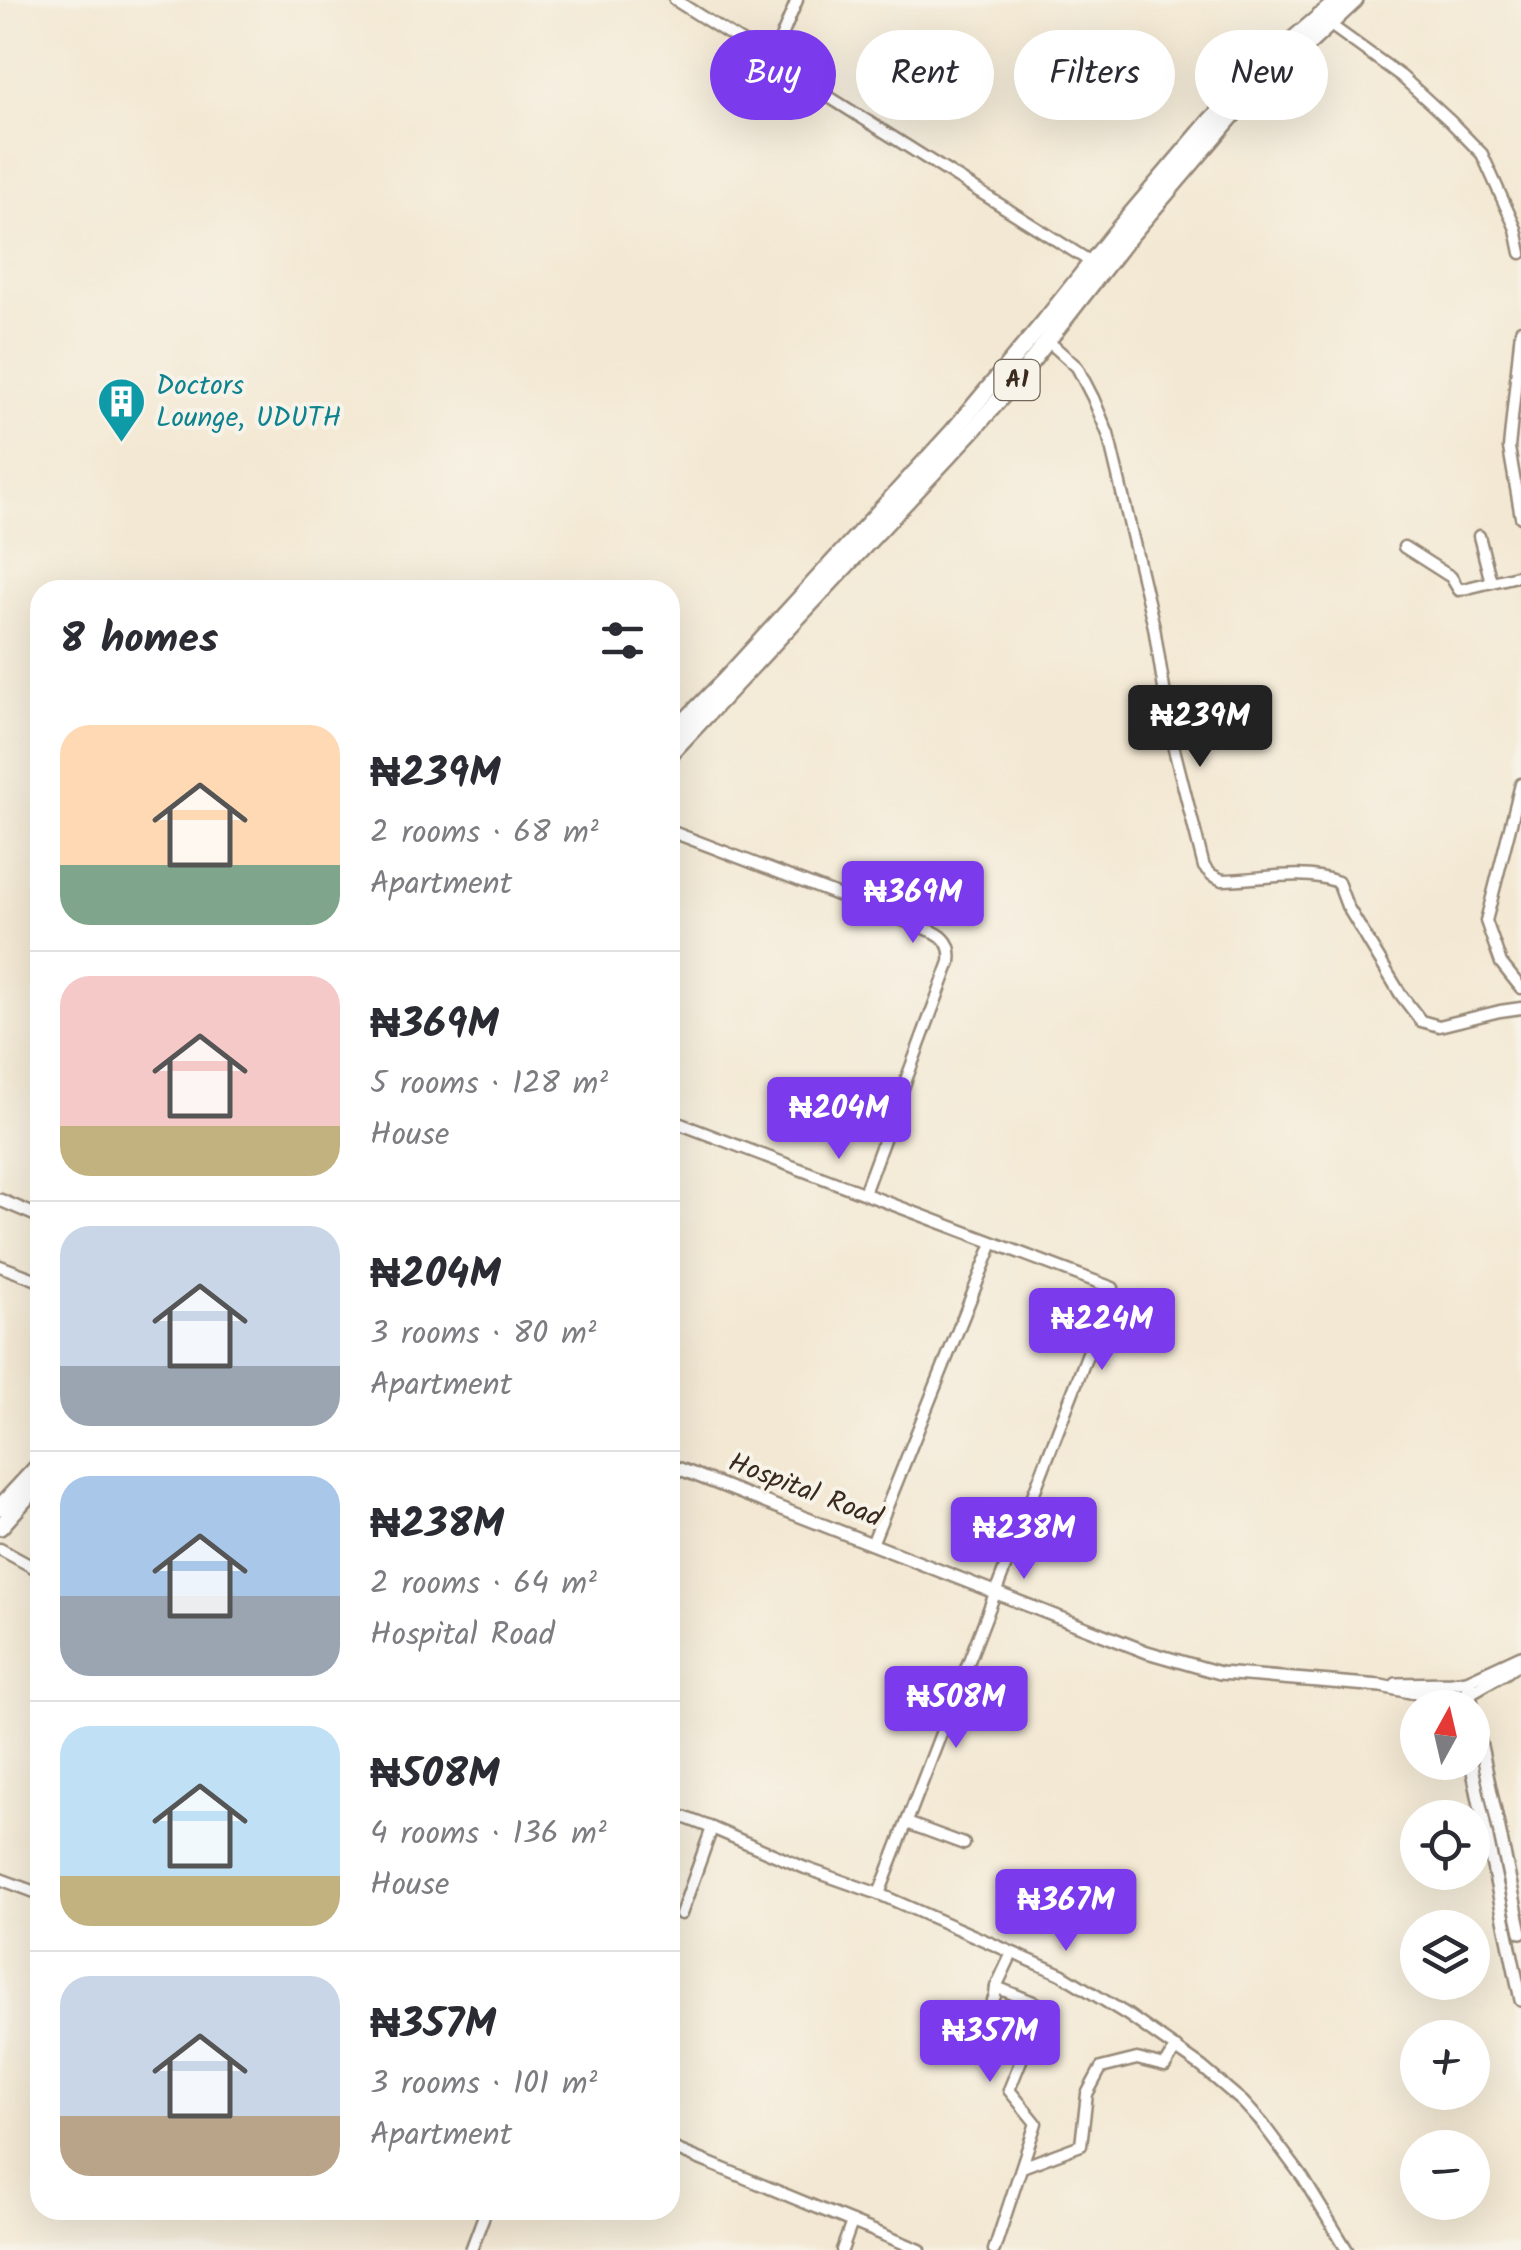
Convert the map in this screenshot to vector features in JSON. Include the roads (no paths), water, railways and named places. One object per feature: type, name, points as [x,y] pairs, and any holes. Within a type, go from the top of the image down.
[{"type":"highway","name":"A1","points":[[680,726],[954,431],[1210,121],[1268,61],[1339,0]]},
{"type":"highway","name":"A1","points":[[680,743],[960,446],[1237,110],[1355,0]]},
{"type":"highway","points":[[0,1507],[30,1475]]},
{"type":"highway","points":[[0,1527],[30,1493]]},
{"type":"street","points":[[674,0],[721,30]]},
{"type":"street","points":[[785,30],[797,0]]},
{"type":"street","points":[[1328,24],[1400,76],[1482,154],[1516,230],[1521,253]]},
{"type":"street","points":[[836,102],[1091,262]]},
{"type":"street","points":[[1521,330],[1509,448],[1521,517]]},
{"type":"street","points":[[1048,341],[1077,367],[1108,434],[1154,626],[1173,745],[1204,867],[1222,880],[1302,875],[1338,882],[1347,906],[1401,995],[1427,1024],[1439,1026],[1521,1008]]},
{"type":"street","points":[[1479,536],[1491,582]]},
{"type":"street","points":[[1404,547],[1451,577],[1459,590],[1521,575]]},
{"type":"street","points":[[1521,784],[1486,921],[1500,963],[1521,988]]},
{"type":"street","points":[[680,835],[934,932],[949,945],[950,962],[864,1193]]},
{"type":"street","points":[[680,1124],[1113,1288],[879,1894]]},
{"type":"street","points":[[0,1200],[30,1213]]},
{"type":"street","points":[[872,1544],[992,1244]]},
{"type":"street","points":[[0,1266],[30,1278]]},
{"type":"street","name":"Hospital Road","points":[[680,1469],[1185,1664],[1220,1673],[1401,1690]]},
{"type":"street","points":[[0,1549],[30,1566]]},
{"type":"street","points":[[1468,1690],[1505,1674],[1521,1658]]},
{"type":"street","name":"Hospital Road","points":[[1464,1690],[1468,1687]]},
{"type":"street","points":[[1476,1780],[1521,2000]]},
{"type":"street","points":[[1486,1780],[1521,1932]]},
{"type":"street","points":[[680,1816],[879,1894],[1061,1974],[1128,2015],[1223,2084],[1262,2123],[1303,2178],[1345,2249]]},
{"type":"street","points":[[907,1823],[964,1844]]},
{"type":"street","points":[[681,1914],[712,1828]]},
{"type":"street","points":[[0,1879],[30,1890]]},
{"type":"street","points":[[976,2039],[1012,1953]]},
{"type":"street","points":[[994,2250],[1036,2123],[1009,2090],[1043,2006],[996,1987]]},
{"type":"street","points":[[1022,2167],[1081,2145],[1087,2094],[1101,2068],[1137,2059],[1165,2066],[1176,2048]]},
{"type":"street","points":[[680,2151],[920,2250]]},
{"type":"street","points":[[471,2250],[482,2220]]},
{"type":"street","points":[[842,2250],[852,2222]]},
{"type":"place","name":"Doctors Lounge, UDUTH","points":[[121,444]]}]
